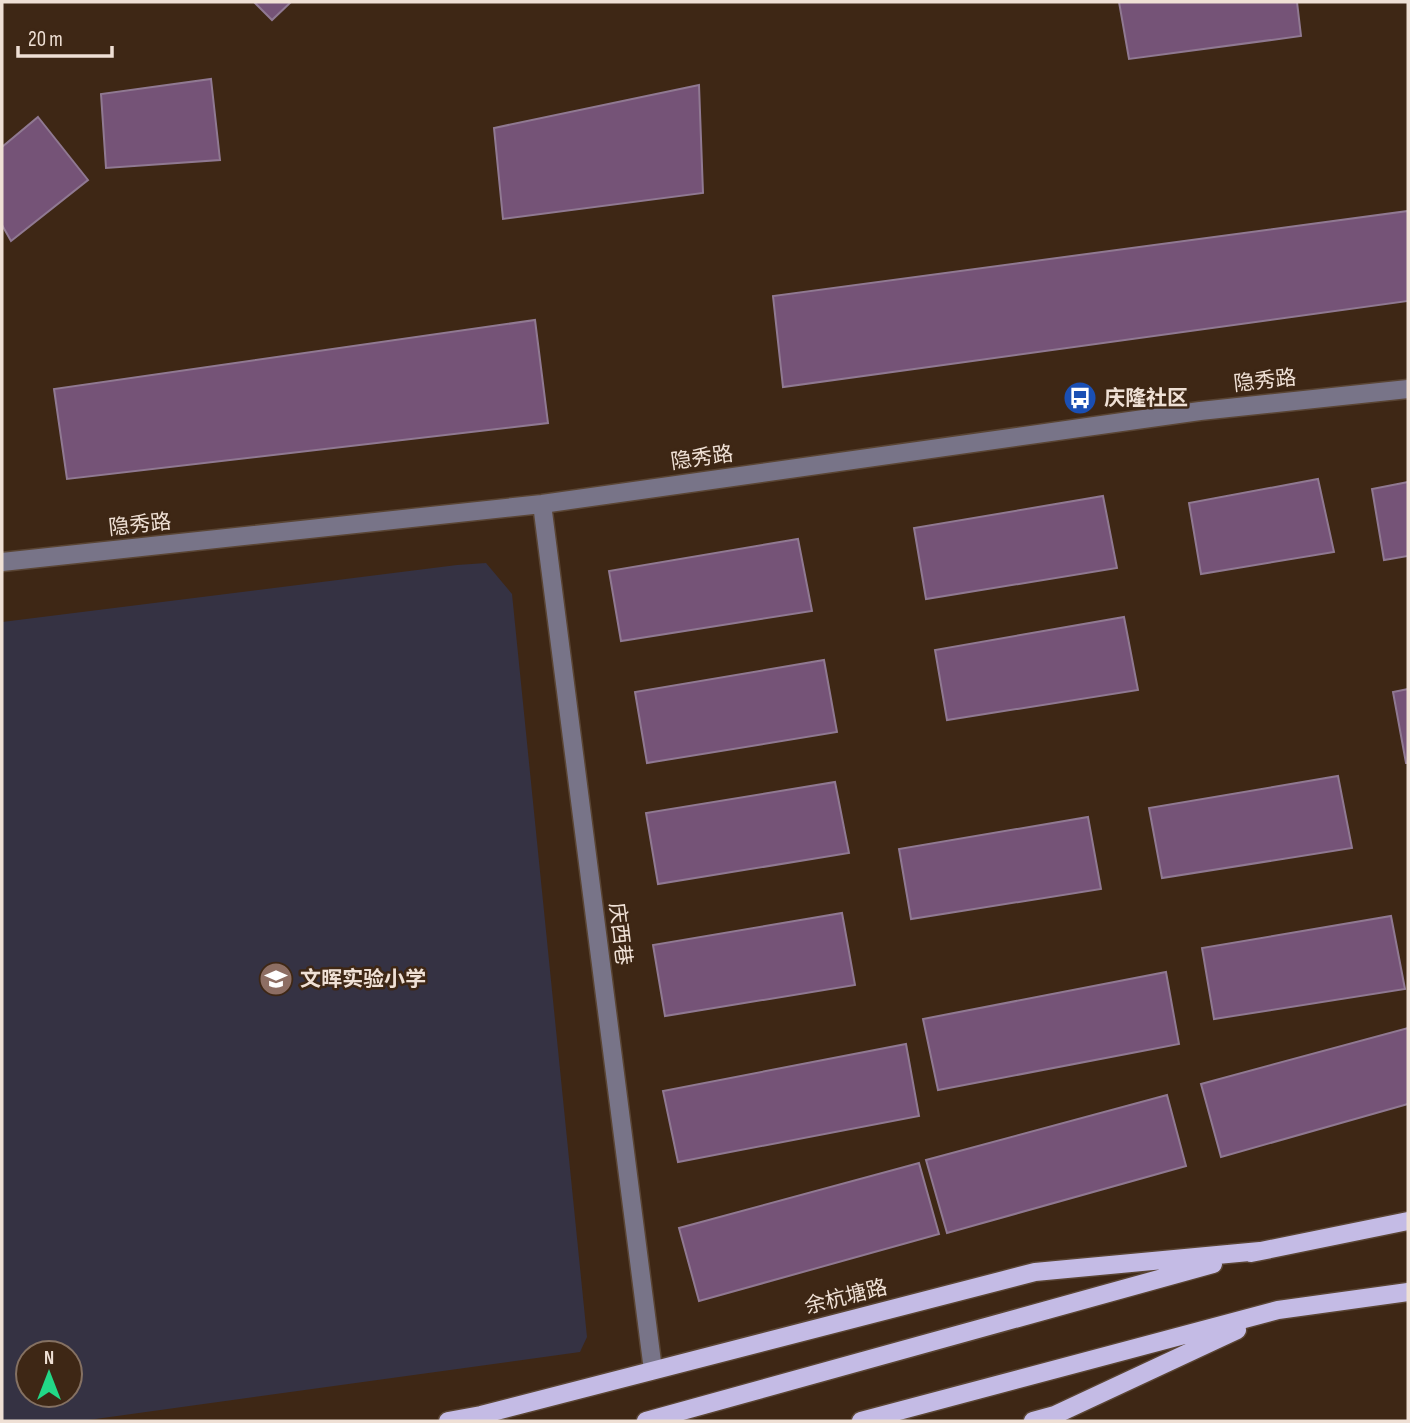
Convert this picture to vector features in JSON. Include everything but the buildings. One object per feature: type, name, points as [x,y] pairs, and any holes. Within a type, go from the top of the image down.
[{"type":"main road","name":"余杭塘路","points":[[646,1421],[1260,1251],[1408,1221]]},
{"type":"main road","name":"余杭塘路","points":[[448,1421],[494,1412],[1035,1272],[1260,1251]]},
{"type":"main road","points":[[861,1421],[1278,1310],[1408,1292]]},
{"type":"main road","points":[[1033,1421],[1055,1415],[1278,1310]]},
{"type":"street","name":"隐秀路","points":[[2,562],[542,504],[1200,411],[1408,389]]},
{"type":"street","name":"庆西巷","points":[[542,504],[653,1370]]},
{"type":"shaded area","name":"文晖实验小学","points":[[486,563],[512,594],[587,1337],[580,1352],[81,1421],[2,1421],[2,622]]},
{"type":"place","name":"庆隆社区","points":[[1080,398]]},
{"type":"place","name":"文晖实验小学","points":[[276,979]]}]
